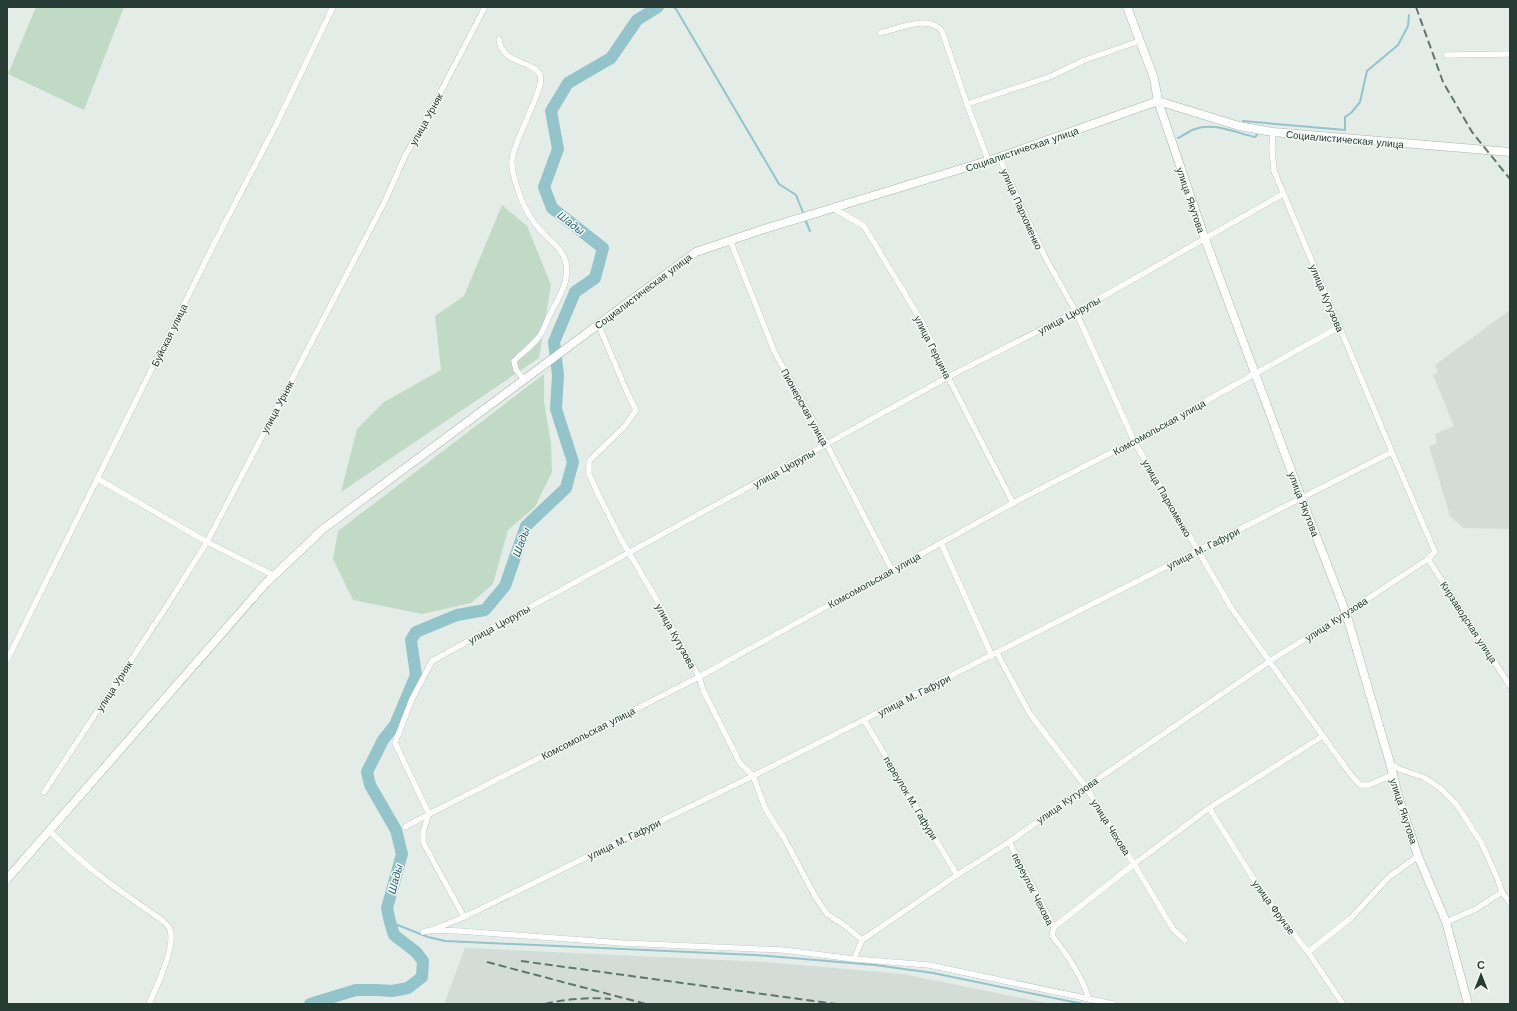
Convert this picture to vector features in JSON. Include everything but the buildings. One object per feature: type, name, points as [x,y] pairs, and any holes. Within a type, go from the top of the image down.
[{"type":"street","name":"улица Урняк","points":[[44,792],[162,614],[207,542],[385,201],[405,156],[485,7]]},
{"type":"street","name":"улица Якутова","points":[[1127,7],[1154,78],[1158,101],[1205,239],[1256,373],[1301,498],[1346,613],[1390,763],[1398,799],[1418,856],[1446,922],[1468,1004]]},
{"type":"street","name":"Буйская улица","points":[[7,660],[215,242],[276,127],[332,8]]},
{"type":"street","points":[[880,33],[920,23],[938,26],[942,30],[988,160]]},
{"type":"street","points":[[499,39],[499,44],[505,54],[536,70],[541,75],[541,82],[537,97],[519,136],[512,159],[513,172],[527,213],[542,232],[559,249],[566,261],[567,272],[564,290],[539,337],[514,361],[516,370],[524,379]]},
{"type":"street","points":[[967,104],[1049,78],[1085,60],[1139,41]]},
{"type":"street","points":[[1446,55],[1510,54]]},
{"type":"street","name":"Социалистическая улица","points":[[7,879],[273,575],[323,529],[696,252],[795,219],[988,160],[1000,158],[1158,101],[1239,126],[1273,132],[1510,152]]},
{"type":"street","name":"улица Кутузова","points":[[598,324],[636,410],[625,426],[589,461],[589,474],[629,553],[665,614],[699,677],[703,690],[740,763],[753,776],[766,810],[784,838],[816,898],[827,914],[844,925],[862,940],[957,875],[1009,842],[1086,787],[1270,661],[1428,559],[1435,552],[1274,172],[1272,149],[1273,132]]},
{"type":"street","name":"улица Пархоменко","points":[[1000,158],[1044,257],[1076,312],[1134,441],[1232,609],[1351,775],[1360,785],[1369,785],[1392,775]]},
{"type":"street","name":"улица Цюрупы","points":[[429,814],[395,743],[412,699],[432,660],[827,445],[948,377],[1076,312],[1283,194]]},
{"type":"street","name":"улица Герцина","points":[[833,208],[864,226],[922,322],[948,377],[1013,503]]},
{"type":"street","name":"Пионерская улица","points":[[730,240],[775,353],[827,445],[892,570]]},
{"type":"street","name":"Комсомольская улица","points":[[405,827],[699,677],[1013,503],[1134,441],[1339,327]]},
{"type":"street","name":"улица М. Гафури","points":[[432,930],[464,916],[753,776],[1198,552],[1392,452]]},
{"type":"street","points":[[98,479],[207,542],[273,575]]},
{"type":"street","name":"улица Чехова","points":[[942,543],[995,654],[1030,714],[1086,787],[1173,929],[1185,940]]},
{"type":"street","name":"Кирзаводская улица","points":[[1428,559],[1510,686]]},
{"type":"street","name":"переулок М. Гафури","points":[[864,720],[957,875]]},
{"type":"street","points":[[1054,927],[1134,864],[1209,808],[1323,736]]},
{"type":"street","points":[[1390,763],[1399,769],[1423,776],[1440,788],[1457,805],[1482,844],[1502,892],[1510,903]]},
{"type":"street","name":"улица Фрунзе","points":[[1209,808],[1263,894],[1308,952],[1343,1004]]},
{"type":"street","points":[[429,814],[423,832],[423,842],[464,916]]},
{"type":"street","points":[[49,830],[70,852],[96,874],[162,920],[170,928],[172,936],[169,954],[149,1004]]},
{"type":"street","name":"переулок Чехова","points":[[1009,842],[1054,927],[1052,936],[1063,948],[1081,977],[1089,999]]},
{"type":"street","points":[[1308,952],[1351,918],[1389,876],[1418,856]]},
{"type":"street","points":[[1446,922],[1476,909],[1502,892]]},
{"type":"street","points":[[423,932],[432,930],[622,943],[776,950],[854,959],[929,965],[1113,1004]]},
{"type":"street","points":[[854,959],[862,940]]},
{"type":"shaded area","points":[[1510,310],[1510,529],[1464,528],[1450,516],[1429,446],[1437,443],[1435,434],[1454,426],[1433,375],[1438,372],[1435,365]]},
{"type":"shaded area","points":[[465,948],[764,962],[903,974],[1052,1004],[444,1004]]},
{"type":"green space","points":[[36,7],[124,7],[84,110],[8,74]]},
{"type":"green space","points":[[502,205],[527,226],[551,285],[539,358],[341,492],[357,429],[384,402],[441,370],[435,316],[464,296]]},
{"type":"green space","points":[[544,374],[544,402],[551,443],[552,472],[535,507],[508,530],[493,584],[471,603],[422,614],[353,600],[333,559],[338,531]]},
{"type":"waterway","name":"Шады","points":[[310,1004],[356,990],[392,991],[408,988],[422,977],[423,961],[416,952],[394,935],[390,922],[387,908],[402,854],[396,830],[370,785],[367,772],[383,740],[395,725],[416,675],[411,640],[416,632],[457,615],[485,610],[505,586],[526,526],[566,488],[573,462],[556,409],[558,375],[554,342],[575,292],[595,278],[603,248],[552,208],[544,187],[558,149],[551,111],[568,83],[611,58],[637,20],[658,7]]},
{"type":"waterway","points":[[673,7],[676,9],[779,184],[796,195],[804,215]]},
{"type":"waterway","points":[[1243,121],[1345,130],[1345,117],[1351,113],[1360,102],[1367,71],[1398,45],[1408,26],[1409,15]]},
{"type":"waterway","points":[[1178,138],[1202,127],[1217,127],[1255,137],[1257,135]]},
{"type":"waterway","points":[[805,219],[810,231]]},
{"type":"waterway","points":[[390,922],[428,937],[445,941],[755,955],[875,965],[933,973],[1083,1004]]},
{"type":"railway","points":[[1416,7],[1443,82],[1472,132],[1510,179]]},
{"type":"railway","points":[[521,961],[836,1004]]},
{"type":"railway","points":[[487,962],[646,1004]]},
{"type":"railway","points":[[545,1004],[578,999],[611,999]]}]
